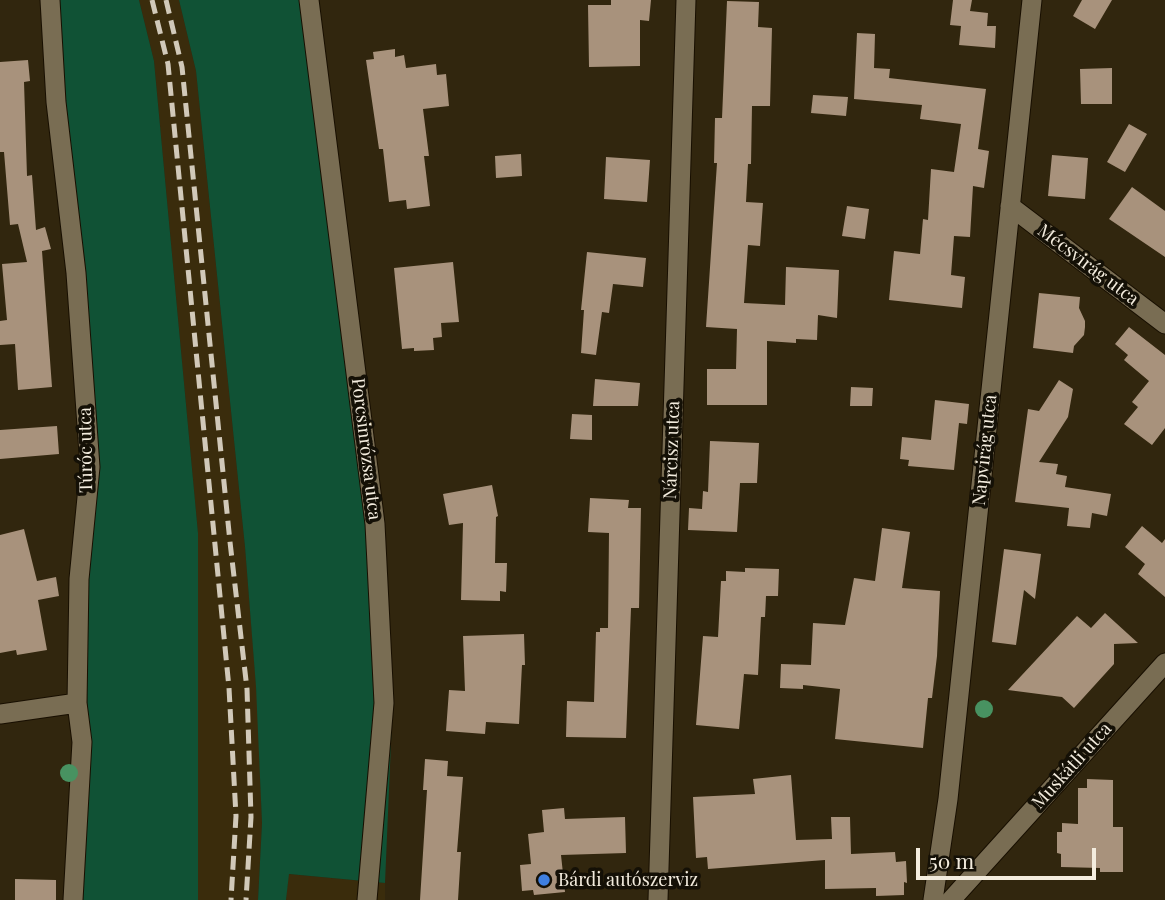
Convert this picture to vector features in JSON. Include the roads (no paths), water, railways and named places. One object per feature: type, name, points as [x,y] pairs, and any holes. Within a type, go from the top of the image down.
[{"type":"street","name":"Túróc utca","points":[[50,0],[56,102],[76,273],[90,467],[79,579],[77,703],[82,742],[74,900]]},
{"type":"street","name":"Porcsinrózsa utca","points":[[309,0],[375,524],[384,703],[367,900]]},
{"type":"street","name":"Nárcisz utca","points":[[659,900],[686,0]]},
{"type":"street","name":"Napvirág utca","points":[[933,900],[943,842],[1032,0]]},
{"type":"street","name":"Mécsvirág utca","points":[[1010,206],[1165,324]]},
{"type":"street","name":"Muskátli utca","points":[[951,900],[1165,663]]},
{"type":"street","points":[[0,714],[77,703]]},
{"type":"railway","points":[[152,0],[168,64],[229,688],[236,816],[231,900]]},
{"type":"railway","points":[[166,0],[182,67],[247,689],[251,817],[246,900]]},
{"type":"place","name":"Bárdi autószerviz","points":[[544,880]]}]
